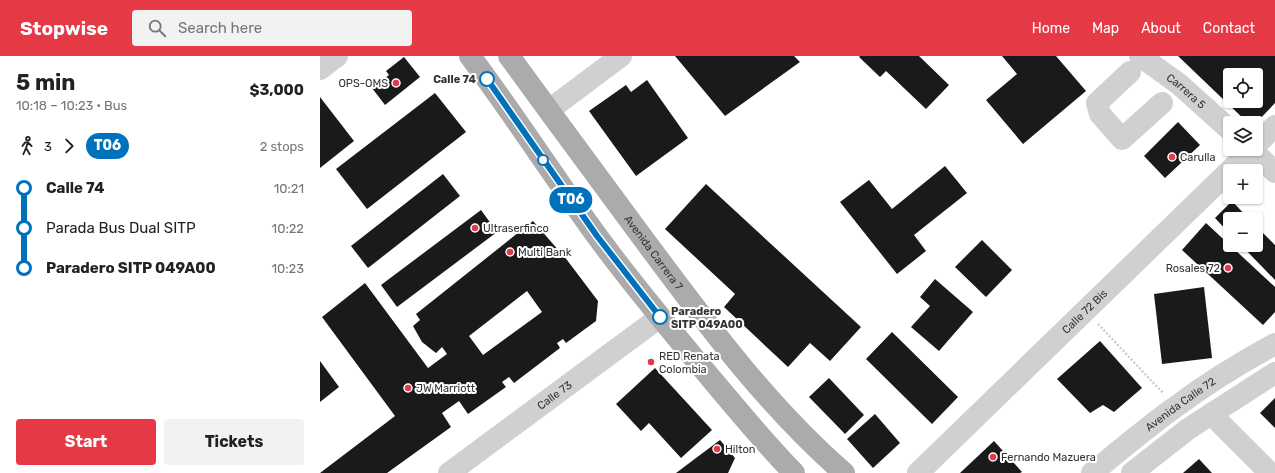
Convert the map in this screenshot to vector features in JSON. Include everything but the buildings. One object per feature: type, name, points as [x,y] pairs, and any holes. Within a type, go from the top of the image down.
[{"type":"main road","points":[[470,56],[505,103],[593,230],[631,281],[752,428],[794,473]]},
{"type":"main road","name":"Avenida Carrera 7","points":[[508,56],[699,313],[743,368],[780,410],[844,473]]},
{"type":"street","points":[[320,69],[337,56]]},
{"type":"street","points":[[549,110],[621,56]]},
{"type":"street","points":[[1135,64],[1097,103],[1100,114],[1122,139],[1162,103]]},
{"type":"street","name":"Carrera 5","points":[[1135,64],[1179,84],[1223,124]]},
{"type":"street","points":[[1263,138],[1275,126]]},
{"type":"street","name":"Calle 72 Bis","points":[[918,473],[1244,156]]},
{"type":"street","points":[[1258,156],[1275,172]]},
{"type":"street","name":"Calle 73","points":[[449,473],[660,317]]},
{"type":"street","name":"Avenida Calle 72","points":[[1092,473],[1172,408],[1236,366],[1275,344]]},
{"type":"street","points":[[1132,473],[1165,446],[1211,414],[1275,373]]},
{"type":"street","points":[[1211,414],[1270,473]]},
{"type":"path","points":[[1085,311],[1164,393]]},
{"type":"bus line","name":"T06","points":[[487,79],[597,236],[660,317]]},
{"type":"place","name":"Calle 74","points":[[487,79]]},
{"type":"place","name":"OPS-OMS","points":[[396,83]]},
{"type":"place","name":"Carulla","points":[[1172,157]]},
{"type":"place","name":"Ultraserfinco","points":[[475,228]]},
{"type":"place","name":"Multi Bank","points":[[510,252]]},
{"type":"place","name":"Rosales 72","points":[[1228,268]]},
{"type":"place","name":"Paradero SITP 049A00","points":[[660,317]]},
{"type":"place","name":"RED Renata Colombia","points":[[651,362]]},
{"type":"place","name":"JW Marriott","points":[[408,388]]},
{"type":"place","name":"Hilton","points":[[717,449]]},
{"type":"place","name":"Fernando Mazuera","points":[[993,457]]}]
